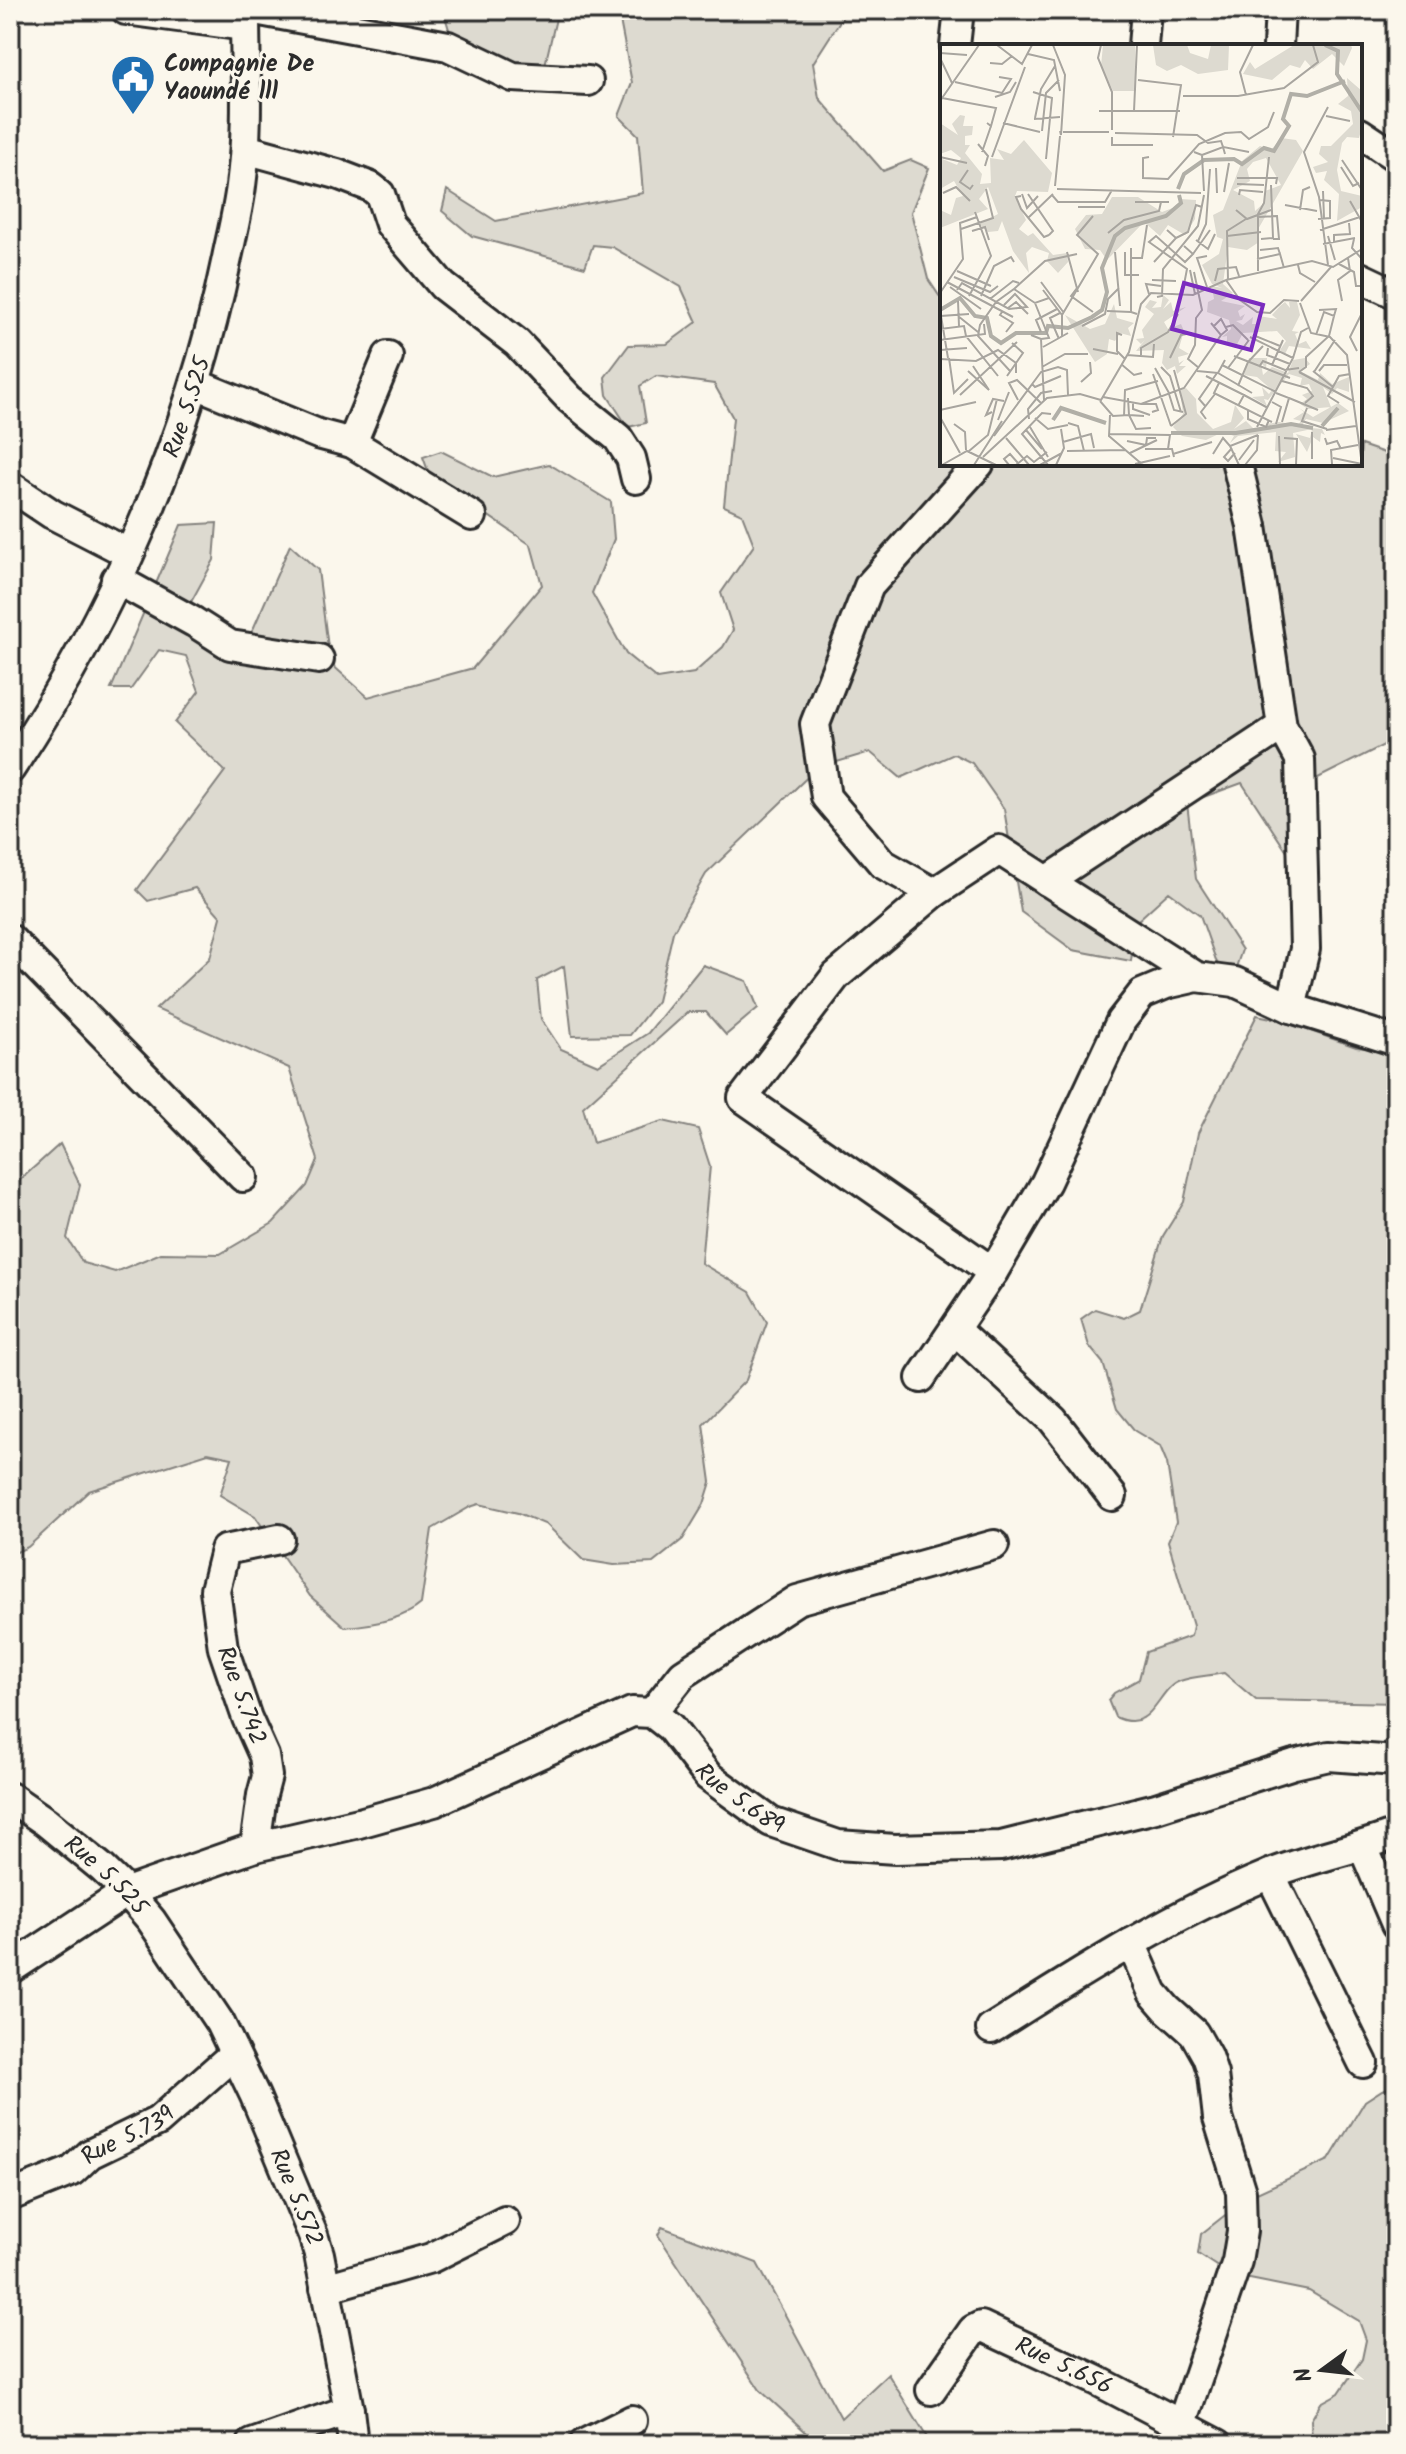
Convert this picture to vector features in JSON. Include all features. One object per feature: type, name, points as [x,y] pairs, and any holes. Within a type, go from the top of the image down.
[{"type":"street","points":[[126,10],[248,15],[448,46],[513,77],[588,81]]},
{"type":"street","points":[[955,44],[959,10]]},
{"type":"street","points":[[1143,44],[1146,10]]},
{"type":"street","points":[[1278,44],[1280,10]]},
{"type":"street","name":"Rue 5.525","points":[[10,769],[49,711],[116,579],[174,444],[196,384],[214,320],[241,190],[248,15]]},
{"type":"street","points":[[1362,134],[1396,157]]},
{"type":"street","points":[[245,149],[337,174],[371,187],[380,194],[387,220],[443,286],[517,343],[570,399],[618,438],[631,458],[636,479]]},
{"type":"street","points":[[1362,278],[1396,294]]},
{"type":"street","points":[[352,443],[388,356]]},
{"type":"street","points":[[196,384],[318,434],[352,443],[472,516]]},
{"type":"street","points":[[934,893],[883,864],[826,797],[815,724],[869,586],[977,466]]},
{"type":"street","points":[[1237,466],[1252,526],[1282,726],[1300,759],[1305,949],[1291,1008]]},
{"type":"street","points":[[10,486],[52,514],[128,553]]},
{"type":"street","points":[[116,579],[230,645],[319,659]]},
{"type":"street","points":[[1047,881],[1282,726]]},
{"type":"street","points":[[993,1272],[743,1098],[836,976],[934,893],[999,850],[1197,977]]},
{"type":"street","points":[[10,939],[243,1177]]},
{"type":"street","points":[[921,1378],[993,1272],[1046,1182],[1121,1021],[1142,994],[1166,984],[1197,977],[1235,982],[1291,1008],[1396,1041]]},
{"type":"street","points":[[955,1330],[1053,1420],[1112,1496]]},
{"type":"street","name":"Rue 5.742","points":[[255,1847],[266,1766],[223,1648],[215,1590],[225,1550],[279,1539]]},
{"type":"street","points":[[10,1969],[127,1892],[255,1847],[434,1802],[622,1716],[632,1712],[652,1713],[683,1674],[797,1600],[994,1545]]},
{"type":"street","name":"Rue 5.689","points":[[652,1713],[670,1727],[708,1776],[771,1822],[838,1845],[895,1849],[1001,1846],[1156,1808],[1294,1764],[1329,1756],[1396,1761]]},
{"type":"street","name":"Rue 5.525","points":[[10,1797],[57,1831],[127,1892],[151,1920],[184,1970]]},
{"type":"street","points":[[991,2029],[1171,1921],[1270,1874],[1363,1847],[1396,1834]]},
{"type":"street","points":[[1363,1847],[1396,1924]]},
{"type":"street","points":[[1270,1874],[1363,2063]]},
{"type":"street","points":[[1131,1943],[1153,1993],[1194,2033],[1207,2056],[1213,2074],[1218,2118],[1241,2192],[1242,2231],[1237,2261],[1181,2426]]},
{"type":"street","name":"Rue 5.572","points":[[184,1970],[220,2023],[255,2096],[313,2235],[349,2410],[353,2444]]},
{"type":"street","name":"Rue 5.739","points":[[10,2196],[72,2171],[90,2154],[158,2121],[234,2054]]},
{"type":"street","points":[[325,2288],[431,2258],[505,2221]]},
{"type":"street","name":"Rue 5.656","points":[[931,2390],[973,2330],[981,2326],[1096,2380],[1218,2444]]},
{"type":"street","points":[[252,2444],[349,2410]]},
{"type":"street","points":[[584,2444],[632,2420]]},
{"type":"shaded area","points":[[443,10],[558,10],[545,65],[506,67],[452,39]]},
{"type":"shaded area","points":[[618,10],[847,10],[813,63],[819,98],[883,171],[911,160],[929,168],[911,212],[928,279],[940,297],[940,466],[1362,466],[1362,445],[1396,457],[1396,727],[1386,744],[1316,779],[1289,855],[1242,783],[1187,803],[1196,879],[1242,950],[1234,973],[1217,963],[1200,915],[1169,892],[1136,922],[1131,961],[1073,950],[1021,912],[1004,809],[972,763],[954,754],[901,778],[870,752],[817,768],[706,874],[673,932],[657,1001],[630,1035],[572,1036],[564,966],[537,980],[541,1019],[561,1049],[598,1065],[648,1033],[703,965],[747,981],[758,1008],[726,1035],[706,1012],[688,1012],[583,1107],[593,1143],[663,1121],[698,1129],[710,1166],[701,1263],[750,1292],[767,1322],[746,1380],[703,1424],[711,1482],[704,1504],[683,1539],[653,1563],[614,1565],[583,1560],[547,1525],[518,1513],[479,1504],[432,1529],[421,1604],[395,1618],[345,1627],[310,1596],[255,1516],[220,1495],[232,1458],[208,1453],[89,1491],[28,1547],[10,1555],[10,1189],[60,1144],[80,1185],[67,1238],[83,1263],[115,1272],[161,1253],[220,1254],[273,1223],[307,1186],[318,1160],[289,1068],[156,1009],[210,958],[221,917],[195,888],[148,901],[137,890],[225,771],[175,723],[199,691],[186,656],[159,650],[131,689],[111,689],[181,525],[217,523],[214,560],[191,602],[212,644],[247,643],[290,545],[318,570],[330,663],[368,697],[473,668],[542,585],[531,545],[430,476],[423,457],[441,451],[493,477],[549,464],[611,502],[614,539],[592,593],[626,654],[657,679],[694,673],[723,647],[733,630],[721,593],[754,545],[742,514],[724,506],[733,418],[714,384],[656,376],[640,386],[646,423],[628,427],[607,395],[605,377],[629,345],[667,344],[697,322],[681,287],[612,247],[593,245],[585,267],[472,236],[442,211],[447,190],[496,221],[643,193],[638,135],[619,116],[632,83]]},
{"type":"shaded area","points":[[1257,1015],[1356,1047],[1396,1051],[1396,1703],[1256,1700],[1224,1673],[1180,1681],[1146,1716],[1128,1721],[1115,1717],[1108,1700],[1114,1693],[1139,1679],[1146,1652],[1191,1636],[1193,1626],[1168,1541],[1176,1522],[1167,1463],[1160,1446],[1135,1431],[1117,1409],[1103,1363],[1089,1346],[1081,1319],[1095,1309],[1124,1318],[1140,1310],[1163,1236],[1184,1202],[1198,1133]]},
{"type":"shaded area","points":[[1396,2086],[1396,2444],[1312,2444],[1311,2420],[1321,2403],[1339,2393],[1362,2359],[1366,2340],[1359,2321],[1309,2291],[1230,2275],[1198,2254],[1201,2234],[1248,2197],[1329,2160],[1365,2101],[1382,2090]]},
{"type":"shaded area","points":[[662,2227],[757,2263],[841,2418],[888,2374],[931,2444],[819,2444],[760,2390],[658,2235]]},
{"type":"place","name":"Compagnie De Yaoundé lll","points":[[133,116]]}]
